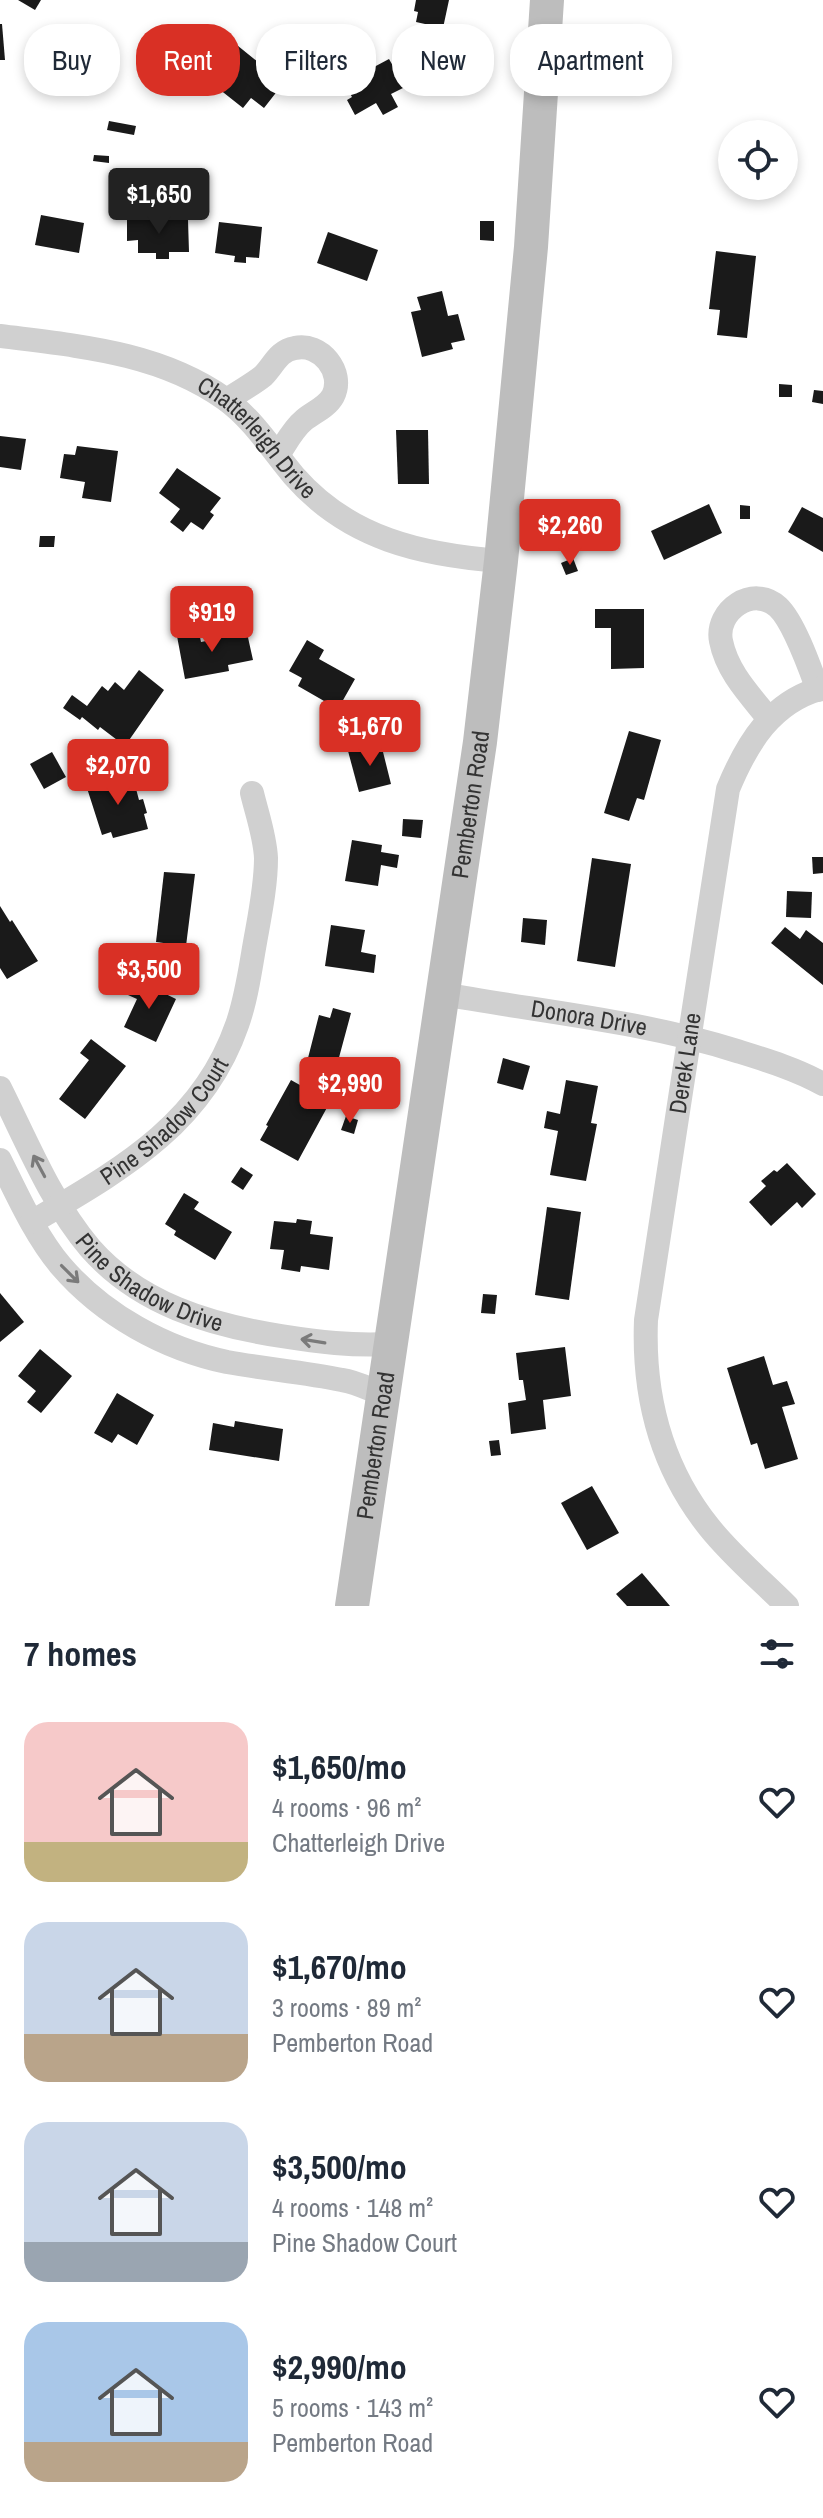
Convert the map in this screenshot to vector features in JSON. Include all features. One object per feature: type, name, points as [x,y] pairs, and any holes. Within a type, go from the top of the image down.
[{"type":"street","name":"Pemberton Road","points":[[352,1606],[480,742],[531,247],[547,0]]},
{"type":"street","name":"Chatterleigh Drive","points":[[0,336],[110,352],[159,364],[227,400],[296,478],[339,515],[370,533],[425,552],[501,561]]},
{"type":"street","points":[[227,400],[263,376],[285,351],[302,347],[318,351],[329,361],[334,369],[332,397],[296,429],[278,455]]},
{"type":"street","points":[[769,719],[738,680],[720,639],[725,616],[736,605],[755,598],[778,607],[820,689]]},
{"type":"street","name":"Derek Lane","points":[[787,1606],[732,1553],[693,1506],[667,1458],[654,1417],[645,1346],[646,1320],[728,789],[741,758],[778,709],[806,693],[820,689]]},
{"type":"street","name":"Pine Shadow Court","points":[[32,1222],[111,1175],[158,1141],[194,1104],[221,1062],[241,1012],[261,907],[265,848],[252,793]]},
{"type":"street","name":"Donora Drive","points":[[443,994],[690,1036],[777,1063],[823,1084]]},
{"type":"street","name":"Pine Shadow Drive","points":[[0,1088],[60,1205],[90,1248],[116,1273],[155,1299],[199,1319],[241,1330],[339,1345],[390,1344]]},
{"type":"street","name":"Pine Shadow Drive","points":[[0,1160],[32,1222],[61,1265],[93,1297],[130,1324],[169,1344],[227,1362],[345,1380],[382,1394]]},
{"type":"building","points":[[18,0],[41,0],[35,10]]},
{"type":"building","points":[[416,0],[449,0],[444,24],[416,22],[418,12],[414,11]]},
{"type":"building","points":[[2,24],[5,60],[0,60]]},
{"type":"building","points":[[240,48],[256,60],[256,96],[273,96],[264,108],[251,98],[243,108],[228,96],[240,96]]},
{"type":"building","points":[[389,59],[392,64],[391,94],[398,107],[383,115],[376,103],[355,115],[347,100],[351,96],[376,96],[376,66]]},
{"type":"building","points":[[109,121],[136,126],[134,135],[107,130]]},
{"type":"building","points":[[94,155],[109,156],[109,163],[93,161]]},
{"type":"building","points":[[41,215],[84,223],[79,253],[35,245]]},
{"type":"building","points":[[127,218],[188,220],[189,252],[169,252],[169,259],[156,259],[156,253],[138,253],[138,240],[127,241]]},
{"type":"building","points":[[480,221],[494,221],[494,241],[480,240]]},
{"type":"building","points":[[219,222],[262,227],[259,258],[246,257],[246,263],[234,262],[235,256],[215,253]]},
{"type":"building","points":[[328,232],[378,250],[367,281],[317,263]]},
{"type":"building","points":[[716,251],[756,256],[747,338],[717,335],[720,310],[709,309]]},
{"type":"building","points":[[442,291],[448,316],[458,314],[465,340],[451,343],[453,349],[422,357],[411,312],[421,310],[417,297]]},
{"type":"building","points":[[779,384],[792,385],[792,397],[779,397]]},
{"type":"building","points":[[814,390],[823,391],[823,404],[812,402]]},
{"type":"building","points":[[396,430],[428,430],[429,484],[398,484]]},
{"type":"building","points":[[0,436],[26,439],[21,470],[0,467]]},
{"type":"building","points":[[77,446],[118,451],[111,502],[82,498],[85,482],[60,478],[64,454],[75,455]]},
{"type":"building","points":[[177,468],[221,498],[210,512],[214,515],[203,530],[191,522],[183,532],[170,522],[180,509],[159,493]]},
{"type":"building","points":[[709,504],[722,533],[664,560],[651,531]]},
{"type":"building","points":[[740,505],[750,506],[750,519],[740,519]]},
{"type":"building","points":[[802,507],[823,518],[823,552],[788,532]]},
{"type":"building","points":[[40,536],[55,536],[54,547],[39,547]]},
{"type":"building","points":[[573,558],[578,571],[566,575],[561,563]]},
{"type":"building","points":[[595,609],[644,609],[644,668],[611,669],[611,628],[595,628]]},
{"type":"building","points":[[199,632],[201,642],[247,633],[253,660],[228,665],[229,671],[185,679],[177,636]]},
{"type":"building","points":[[307,640],[324,650],[319,659],[355,679],[338,709],[298,686],[302,678],[289,671]]},
{"type":"building","points":[[139,670],[164,690],[125,746],[100,727],[98,730],[82,717],[80,720],[63,708],[72,695],[87,706],[102,686],[108,691],[115,682],[124,690]]},
{"type":"building","points":[[629,731],[661,740],[644,800],[637,798],[629,821],[604,813]]},
{"type":"building","points":[[381,744],[391,784],[359,792],[348,751]]},
{"type":"building","points":[[52,752],[66,777],[44,789],[30,764]]},
{"type":"building","points":[[126,774],[129,787],[135,785],[139,800],[143,799],[148,829],[113,838],[111,832],[102,835],[86,785]]},
{"type":"building","points":[[403,819],[423,820],[421,838],[402,836]]},
{"type":"building","points":[[352,840],[382,845],[381,852],[399,855],[397,868],[381,865],[378,886],[345,881]]},
{"type":"building","points":[[812,857],[823,857],[823,873],[813,874]]},
{"type":"building","points":[[592,858],[631,864],[615,967],[577,961]]},
{"type":"building","points":[[164,872],[195,874],[186,946],[156,942]]},
{"type":"building","points":[[787,891],[812,892],[811,918],[786,917]]},
{"type":"building","points":[[0,906],[38,961],[7,979],[0,968]]},
{"type":"building","points":[[523,918],[547,920],[545,945],[521,942]]},
{"type":"building","points":[[331,925],[365,930],[361,952],[376,955],[374,973],[325,966]]},
{"type":"building","points":[[785,927],[800,939],[806,930],[823,943],[823,985],[771,943]]},
{"type":"building","points":[[135,979],[176,999],[156,1042],[124,1027],[137,999],[128,995]]},
{"type":"building","points":[[333,1008],[351,1013],[337,1065],[308,1058],[319,1015],[330,1018]]},
{"type":"building","points":[[91,1039],[126,1066],[85,1119],[59,1099],[89,1060],[80,1053]]},
{"type":"building","points":[[503,1058],[530,1066],[523,1090],[497,1083]]},
{"type":"building","points":[[291,1080],[330,1102],[298,1161],[260,1140]]},
{"type":"building","points":[[566,1080],[598,1086],[591,1123],[597,1124],[586,1181],[550,1175],[558,1131],[544,1128],[547,1111],[560,1114]]},
{"type":"building","points":[[346,1116],[358,1120],[354,1134],[341,1130]]},
{"type":"building","points":[[787,1163],[816,1194],[802,1208],[797,1202],[771,1226],[749,1202],[766,1186],[761,1181]]},
{"type":"building","points":[[241,1167],[253,1175],[243,1190],[231,1182]]},
{"type":"building","points":[[184,1193],[199,1202],[194,1209],[232,1232],[215,1260],[174,1235],[176,1231],[165,1224]]},
{"type":"building","points":[[547,1207],[581,1212],[569,1300],[535,1295]]},
{"type":"building","points":[[297,1219],[312,1221],[310,1234],[333,1237],[329,1270],[301,1266],[300,1272],[281,1269],[284,1250],[270,1249],[274,1221],[296,1223]]},
{"type":"building","points":[[0,1293],[24,1322],[0,1342]]},
{"type":"building","points":[[483,1294],[497,1295],[495,1314],[481,1313]]},
{"type":"building","points":[[565,1347],[571,1396],[543,1400],[546,1429],[511,1434],[508,1403],[526,1400],[523,1380],[519,1380],[516,1353]]},
{"type":"building","points":[[40,1349],[72,1376],[41,1413],[27,1402],[36,1391],[18,1376]]},
{"type":"building","points":[[764,1356],[773,1385],[787,1381],[795,1404],[782,1407],[798,1459],[765,1469],[757,1443],[751,1445],[727,1368]]},
{"type":"building","points":[[117,1393],[154,1415],[137,1445],[118,1434],[112,1443],[94,1433]]},
{"type":"building","points":[[235,1421],[283,1429],[279,1461],[209,1450],[213,1423],[234,1427]]},
{"type":"building","points":[[499,1440],[501,1455],[491,1456],[489,1441]]},
{"type":"building","points":[[592,1486],[619,1533],[587,1550],[561,1503]]},
{"type":"building","points":[[642,1573],[670,1606],[627,1606],[616,1594]]}]
